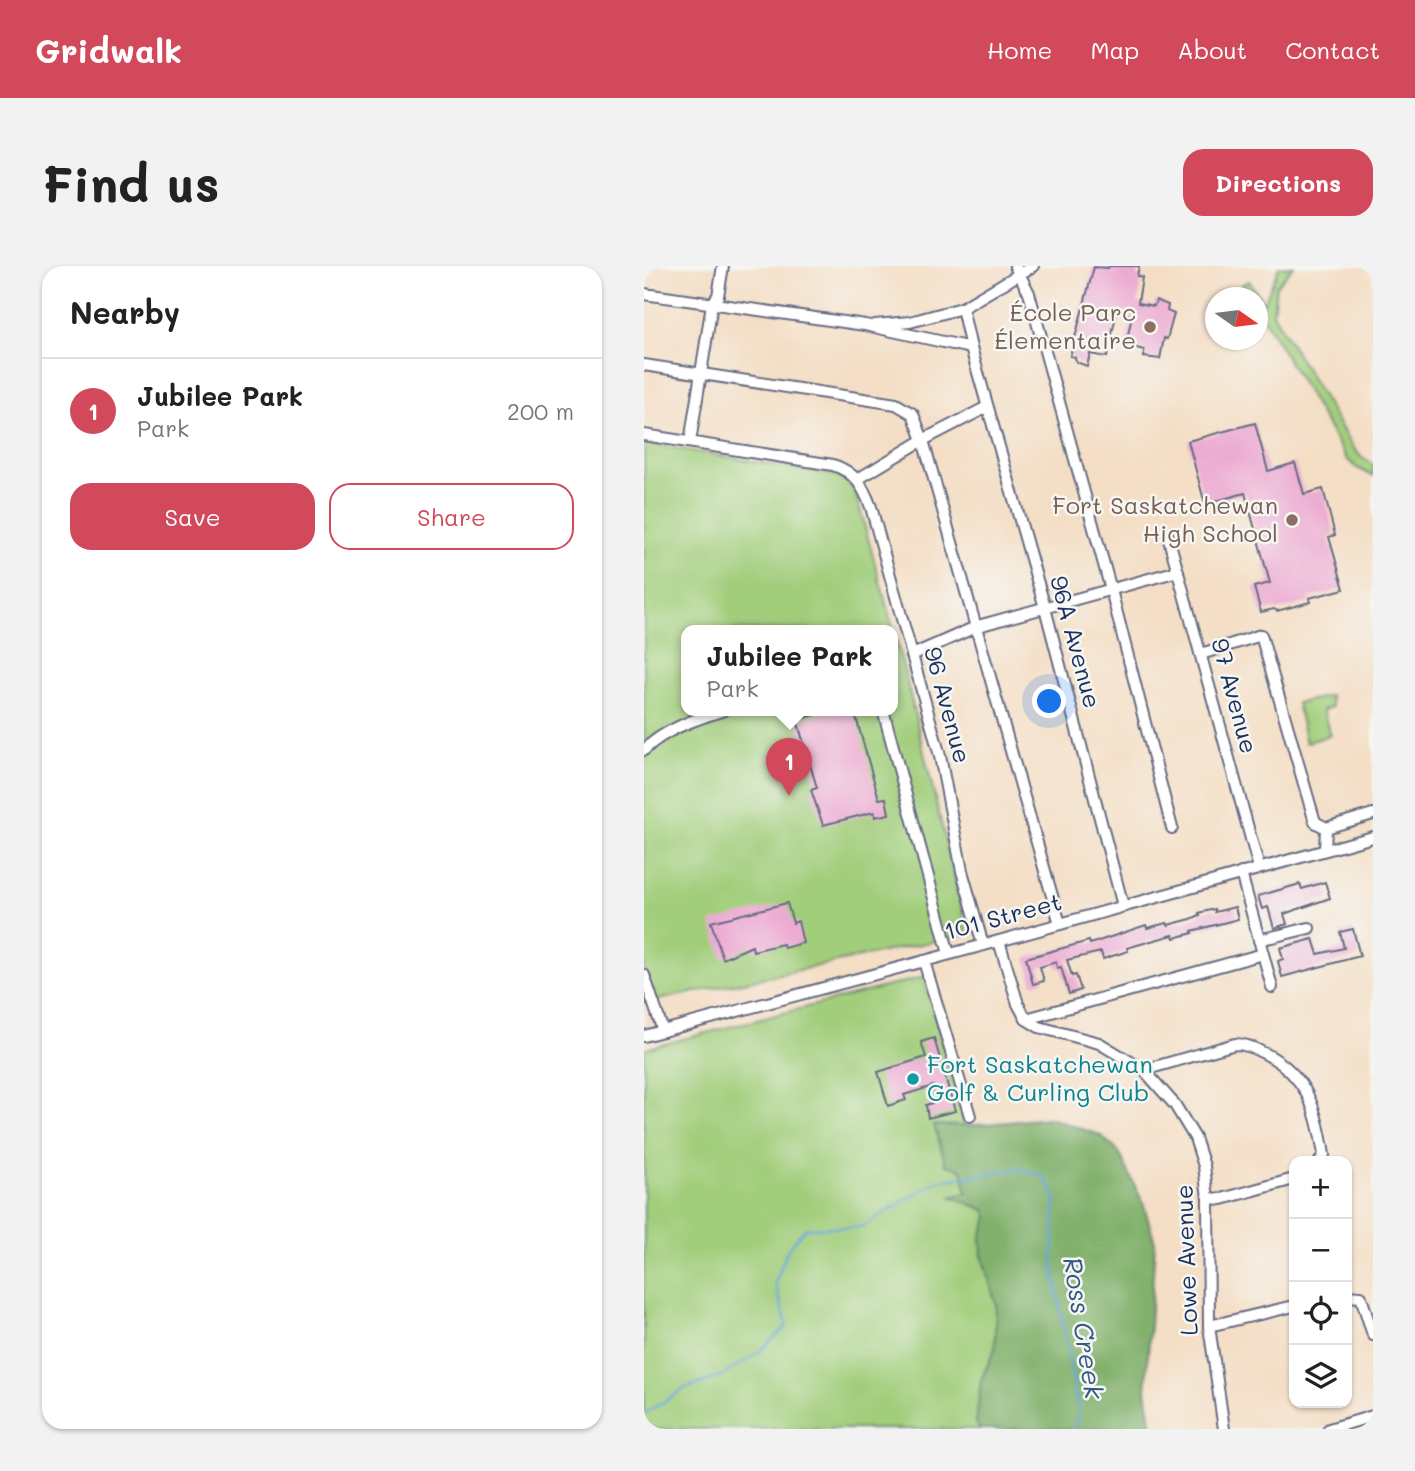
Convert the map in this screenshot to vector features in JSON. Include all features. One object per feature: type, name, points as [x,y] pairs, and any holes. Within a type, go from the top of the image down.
[{"type":"street","points":[[690,442],[712,303],[718,296],[723,266]]},
{"type":"street","points":[[865,325],[911,322],[962,308],[1017,270],[1033,266]]},
{"type":"street","points":[[1017,270],[1029,293],[1111,590],[1172,828]]},
{"type":"street","points":[[644,294],[865,325],[971,348]]},
{"type":"street","name":"96A Avenue","points":[[962,308],[987,407],[1045,608],[1123,906]]},
{"type":"street","points":[[644,365],[896,404],[913,414],[978,626],[1060,924]]},
{"type":"street","points":[[644,435],[833,465],[843,468],[858,480],[923,440],[987,407]]},
{"type":"street","name":"96 Avenue","points":[[858,480],[871,507],[940,756],[962,871],[983,945]]},
{"type":"street","name":"97 Avenue","points":[[1168,536],[1259,868]]},
{"type":"street","points":[[912,655],[978,626],[1178,571]]},
{"type":"street","points":[[1201,654],[1261,635],[1315,822],[1326,828],[1373,814]]},
{"type":"street","points":[[644,750],[659,738],[705,716]]},
{"type":"street","points":[[885,716],[949,954]]},
{"type":"street","points":[[1325,850],[1326,828]]},
{"type":"street","name":"101 Street","points":[[644,1036],[1373,837]]},
{"type":"street","points":[[1241,873],[1272,987]]},
{"type":"street","points":[[1259,940],[1309,928]]},
{"type":"street","points":[[999,941],[1018,1004],[1026,1018],[1263,954]]},
{"type":"street","points":[[924,961],[970,1116]]},
{"type":"street","points":[[644,975],[663,1031]]},
{"type":"street","name":"Lowe Avenue","points":[[1026,1018],[1039,1027],[1099,1043],[1144,1070],[1175,1105],[1188,1125],[1204,1166],[1208,1198],[1209,1326],[1224,1429]]},
{"type":"street","points":[[1144,1070],[1235,1044],[1247,1045],[1282,1063],[1306,1089],[1320,1133],[1323,1156]]},
{"type":"street","points":[[1208,1198],[1222,1199],[1289,1180]]},
{"type":"street","points":[[1352,1296],[1361,1297],[1373,1335]]},
{"type":"street","points":[[1209,1326],[1289,1307]]},
{"type":"street","points":[[1329,1429],[1373,1416]]},
{"type":"green space","points":[[1293,266],[1276,286],[1273,314],[1352,446],[1361,457],[1373,465],[1373,476],[1347,459],[1268,326],[1268,293],[1279,267]]},
{"type":"green space","points":[[1249,281],[1253,287],[1244,287],[1242,284]]},
{"type":"green space","points":[[644,443],[836,475],[846,480],[855,491],[892,625],[681,625],[681,716],[898,716],[898,647],[968,934],[644,1003]]},
{"type":"green space","points":[[1330,696],[1332,707],[1323,710],[1330,735],[1306,743],[1297,703]]},
{"type":"green space","points":[[924,977],[965,1126],[935,1125],[962,1169],[967,1193],[954,1196],[985,1210],[988,1218],[982,1236],[982,1255],[996,1304],[995,1349],[981,1380],[976,1423],[980,1429],[644,1429],[644,1049]]},
{"type":"green space","points":[[1049,1118],[1100,1135],[1119,1152],[1143,1203],[1155,1242],[1146,1390],[1152,1429],[980,1429],[976,1423],[981,1380],[995,1349],[996,1304],[982,1255],[981,1236],[988,1218],[985,1210],[952,1197],[967,1193],[962,1169],[946,1165],[934,1125],[965,1126]]},
{"type":"building","name":"École Parc Élementaire","points":[[1139,266],[1137,276],[1142,277],[1138,303],[1154,306],[1156,300],[1168,305],[1167,311],[1174,314],[1167,339],[1164,338],[1160,359],[1144,357],[1144,350],[1126,345],[1132,316],[1117,311],[1107,357],[1090,354],[1087,366],[1076,362],[1075,357],[1070,356],[1094,267]]},
{"type":"building","name":"Fort Saskatchewan High School","points":[[1255,423],[1268,471],[1295,463],[1304,494],[1323,489],[1335,535],[1329,537],[1344,589],[1309,598],[1310,602],[1277,611],[1274,609],[1261,612],[1254,587],[1270,583],[1245,493],[1205,504],[1188,441]]},
{"type":"building","points":[[811,716],[856,716],[879,799],[886,798],[889,814],[875,817],[874,812],[823,825],[811,790],[817,788],[797,720]]},
{"type":"building","points":[[1325,882],[1330,898],[1284,914],[1287,924],[1274,928],[1268,907],[1262,909],[1258,896],[1300,884],[1302,889]]},
{"type":"building","points":[[787,903],[793,923],[798,921],[803,943],[784,948],[783,944],[753,951],[752,946],[723,959],[711,922]]},
{"type":"building","points":[[1235,907],[1238,919],[1174,938],[1173,935],[1127,948],[1128,951],[1103,959],[1101,952],[1067,960],[1072,976],[1076,975],[1081,990],[1069,994],[1061,967],[1057,968],[1056,962],[1040,967],[1044,981],[1033,984],[1026,958],[1089,941],[1090,944],[1146,925],[1147,928],[1167,923],[1168,925],[1191,919],[1200,915],[1199,913]]},
{"type":"building","points":[[1353,929],[1360,956],[1282,977],[1278,961],[1283,959],[1280,948],[1313,939],[1318,954],[1344,948],[1340,932]]},
{"type":"building","name":"Fort Saskatchewan Golf & Curling Club","points":[[934,1038],[955,1111],[928,1118],[926,1105],[937,1101],[933,1086],[904,1095],[906,1100],[888,1106],[878,1072],[926,1057],[921,1042]]},
{"type":"waterway","name":"Ross Creek","points":[[644,1414],[684,1389],[722,1376],[758,1353],[787,1326],[775,1283],[788,1249],[805,1228],[861,1227],[938,1181],[1021,1169],[1043,1176],[1055,1194],[1053,1265],[1079,1415],[1073,1429]]},
{"type":"place","name":"École Parc Élementaire","points":[[1150,327]]},
{"type":"place","name":"Fort Saskatchewan High School","points":[[1292,520]]},
{"type":"place","name":"Jubilee Park","points":[[789,796]]},
{"type":"place","name":"Fort Saskatchewan Golf & Curling Club","points":[[913,1079]]}]
